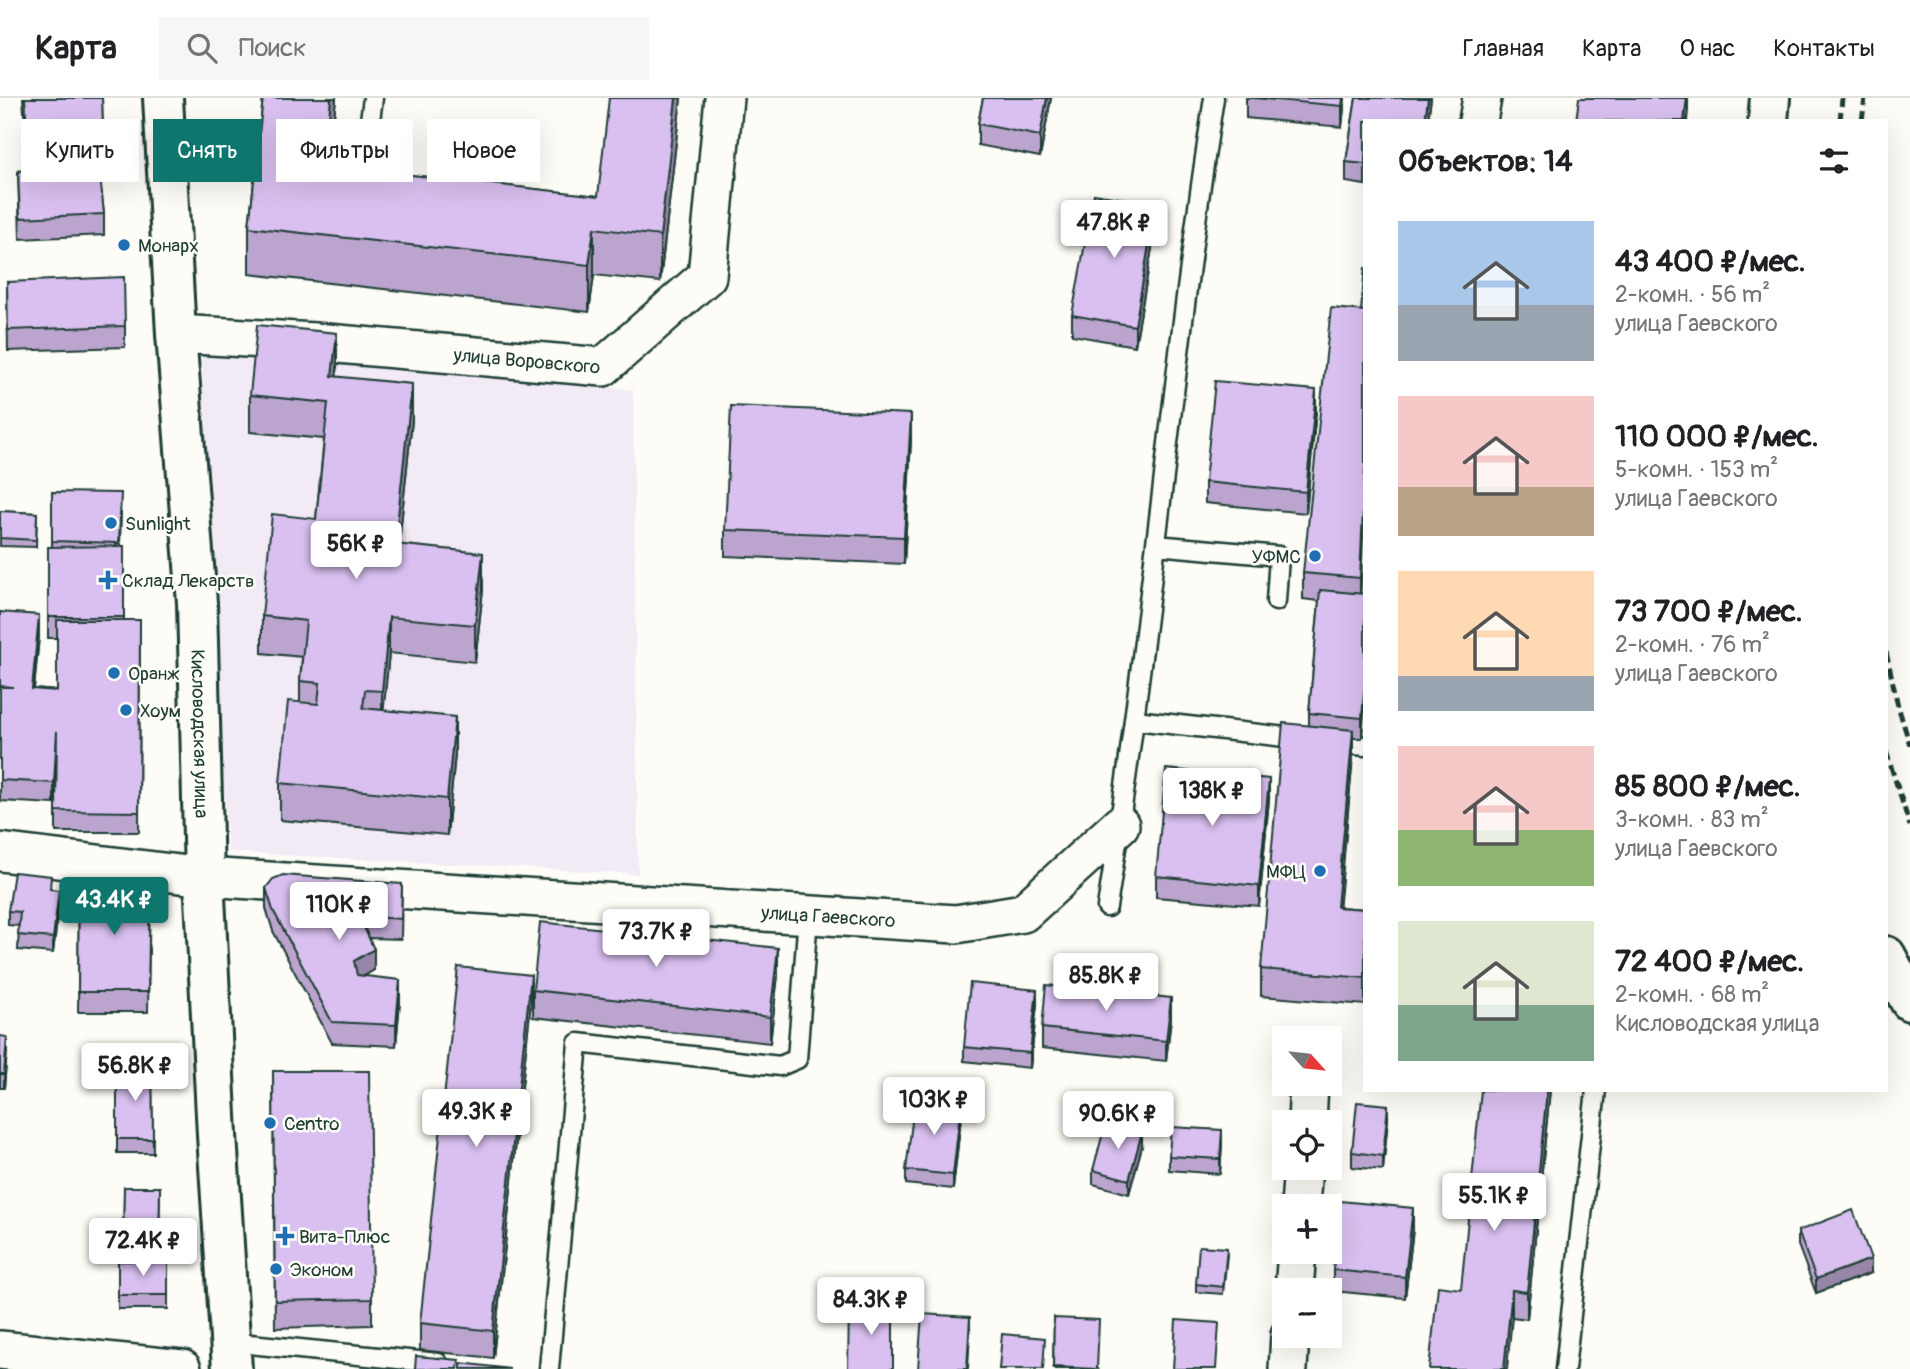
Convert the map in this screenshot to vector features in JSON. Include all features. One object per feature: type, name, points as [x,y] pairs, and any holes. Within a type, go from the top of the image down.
[{"type":"street","name":"Кисловодская улица","points":[[163,98],[176,334],[197,603],[204,877],[231,1355]]},
{"type":"street","name":"улица Воровского","points":[[176,334],[329,343],[603,367],[707,276],[724,98]]},
{"type":"street","points":[[1479,119],[1482,98]]},
{"type":"street","points":[[1768,119],[1770,98]]},
{"type":"street","name":"улица Гаевского","points":[[0,852],[204,877],[956,924],[1023,913],[1120,825]]},
{"type":"street","points":[[1888,961],[1910,1001]]},
{"type":"street","points":[[1288,1369],[1289,1348]]},
{"type":"street","points":[[0,1350],[182,1369]]},
{"type":"lane","points":[[370,119],[373,98]]},
{"type":"lane","points":[[1107,906],[1135,720],[1198,198],[1214,98]]},
{"type":"lane","points":[[1156,545],[1279,556],[1276,601]]},
{"type":"lane","points":[[1135,720],[1363,746]]},
{"type":"lane","points":[[550,1369],[578,1043],[780,1066],[797,1059],[807,916]]},
{"type":"lane","points":[[1565,1369],[1596,1092]]},
{"type":"lane","points":[[231,1355],[451,1364]]},
{"type":"shaded area","points":[[201,348],[633,390],[638,874],[228,852]]},
{"type":"building","points":[[25,98],[102,98],[103,119],[26,119]]},
{"type":"building","points":[[263,98],[331,98],[329,119],[276,119],[276,182],[413,182],[413,175],[427,177],[427,182],[474,182],[598,196],[609,98],[676,98],[660,236],[594,228],[589,265],[249,227],[254,182],[262,182]]},
{"type":"building","points":[[983,98],[1047,98],[1040,136],[978,124]]},
{"type":"building","points":[[1254,98],[1343,98],[1342,106]]},
{"type":"building","points":[[1356,98],[1428,98],[1425,119],[1363,119],[1363,164],[1346,162]]},
{"type":"building","points":[[1579,98],[1687,98],[1684,119],[1576,119]]},
{"type":"building","points":[[18,171],[21,171],[21,182],[101,182],[104,214],[20,218]]},
{"type":"building","points":[[1094,194],[1156,204],[1135,326],[1072,315]]},
{"type":"building","points":[[124,277],[125,326],[8,330],[7,282]]},
{"type":"building","points":[[1331,308],[1363,311],[1363,511],[1360,578],[1303,573]]},
{"type":"building","points":[[257,325],[337,333],[332,376],[412,384],[395,544],[483,553],[475,625],[389,617],[382,691],[365,690],[363,708],[455,717],[447,799],[280,783],[288,701],[318,704],[320,683],[300,681],[306,621],[262,616],[272,514],[316,519],[328,403],[250,395]]},
{"type":"building","points":[[1215,381],[1316,390],[1306,492],[1205,482]]},
{"type":"building","points":[[731,406],[911,414],[904,537],[725,530]]},
{"type":"building","points":[[52,492],[121,493],[119,543],[52,541]]},
{"type":"building","points":[[0,511],[37,513],[36,540],[0,538]]},
{"type":"building","points":[[124,546],[124,617],[48,617],[48,547]]},
{"type":"building","points":[[1320,590],[1363,594],[1362,718],[1309,713]]},
{"type":"building","points":[[0,612],[39,615],[32,689],[57,691],[57,620],[140,620],[139,812],[56,811],[57,731],[54,783],[0,780],[0,687],[13,687],[0,686]]},
{"type":"building","points":[[1283,723],[1353,730],[1337,907],[1363,909],[1363,978],[1261,969]]},
{"type":"building","points":[[1166,769],[1269,779],[1259,886],[1156,876]]},
{"type":"building","points":[[14,872],[51,876],[50,889],[59,890],[53,938],[18,935],[20,912],[8,911]]},
{"type":"building","points":[[283,875],[402,884],[401,919],[359,916],[374,949],[354,961],[357,975],[400,980],[396,1025],[332,1022],[273,910],[266,888],[273,879]]},
{"type":"building","points":[[79,881],[150,883],[148,992],[78,992]]},
{"type":"building","points":[[540,922],[778,948],[770,1017],[533,990]]},
{"type":"building","points":[[458,967],[531,975],[493,1331],[420,1323]]},
{"type":"building","points":[[970,983],[1037,990],[1030,1053],[964,1047]]},
{"type":"building","points":[[1046,985],[1171,998],[1166,1041],[1042,1028]]},
{"type":"building","points":[[0,1036],[7,1037],[4,1074],[0,1074]]},
{"type":"building","points":[[117,1066],[152,1066],[153,1139],[117,1139]]},
{"type":"building","points":[[273,1071],[369,1071],[372,1299],[275,1301]]},
{"type":"building","points":[[1481,1092],[1547,1092],[1527,1292],[1512,1290],[1504,1369],[1429,1369],[1438,1286],[1461,1289]]},
{"type":"building","points":[[915,1098],[961,1103],[953,1175],[906,1170]]},
{"type":"building","points":[[1357,1102],[1388,1105],[1383,1156],[1352,1152]]},
{"type":"building","points":[[1106,1122],[1142,1132],[1129,1180],[1093,1170]]},
{"type":"building","points":[[1171,1127],[1222,1130],[1220,1159],[1169,1156]]},
{"type":"building","points":[[124,1187],[160,1187],[159,1246],[123,1246]]},
{"type":"building","points":[[1342,1201],[1413,1208],[1405,1277],[1333,1270],[1334,1264],[1342,1264]]},
{"type":"building","points":[[1853,1210],[1871,1259],[1816,1279],[1798,1231]]},
{"type":"building","points":[[1199,1246],[1227,1248],[1223,1287],[1196,1284]]},
{"type":"building","points":[[118,1261],[168,1261],[168,1295],[118,1295]]},
{"type":"building","points":[[849,1305],[893,1306],[893,1369],[848,1369]]},
{"type":"building","points":[[922,1314],[970,1317],[967,1369],[918,1369]]},
{"type":"building","points":[[1054,1318],[1099,1320],[1097,1369],[1053,1367]]},
{"type":"building","points":[[1176,1320],[1219,1323],[1216,1369],[1173,1369]]},
{"type":"building","points":[[1002,1334],[1045,1338],[1043,1369],[999,1369]]},
{"type":"building","points":[[416,1356],[459,1360],[458,1369],[415,1369]]},
{"type":"building","points":[[461,1363],[510,1369],[461,1369]]},
{"type":"railway","points":[[1840,119],[1842,98]]},
{"type":"railway","points":[[1862,119],[1865,98]]},
{"type":"railway","points":[[1888,661],[1910,745]]},
{"type":"railway","points":[[1888,757],[1910,826]]},
{"type":"place","name":"Монарх","points":[[124,245]]},
{"type":"place","name":"Sunlight","points":[[111,523]]},
{"type":"place","name":"УФМС","points":[[1315,556]]},
{"type":"place","name":"Склад Лекарств","points":[[108,580]]},
{"type":"place","name":"Оранж","points":[[114,673]]},
{"type":"place","name":"Хоум","points":[[126,710]]},
{"type":"place","name":"МФЦ","points":[[1320,871]]},
{"type":"place","name":"Centro","points":[[270,1123]]},
{"type":"place","name":"Вита-Плюс","points":[[285,1236]]},
{"type":"place","name":"Эконом","points":[[276,1269]]}]
